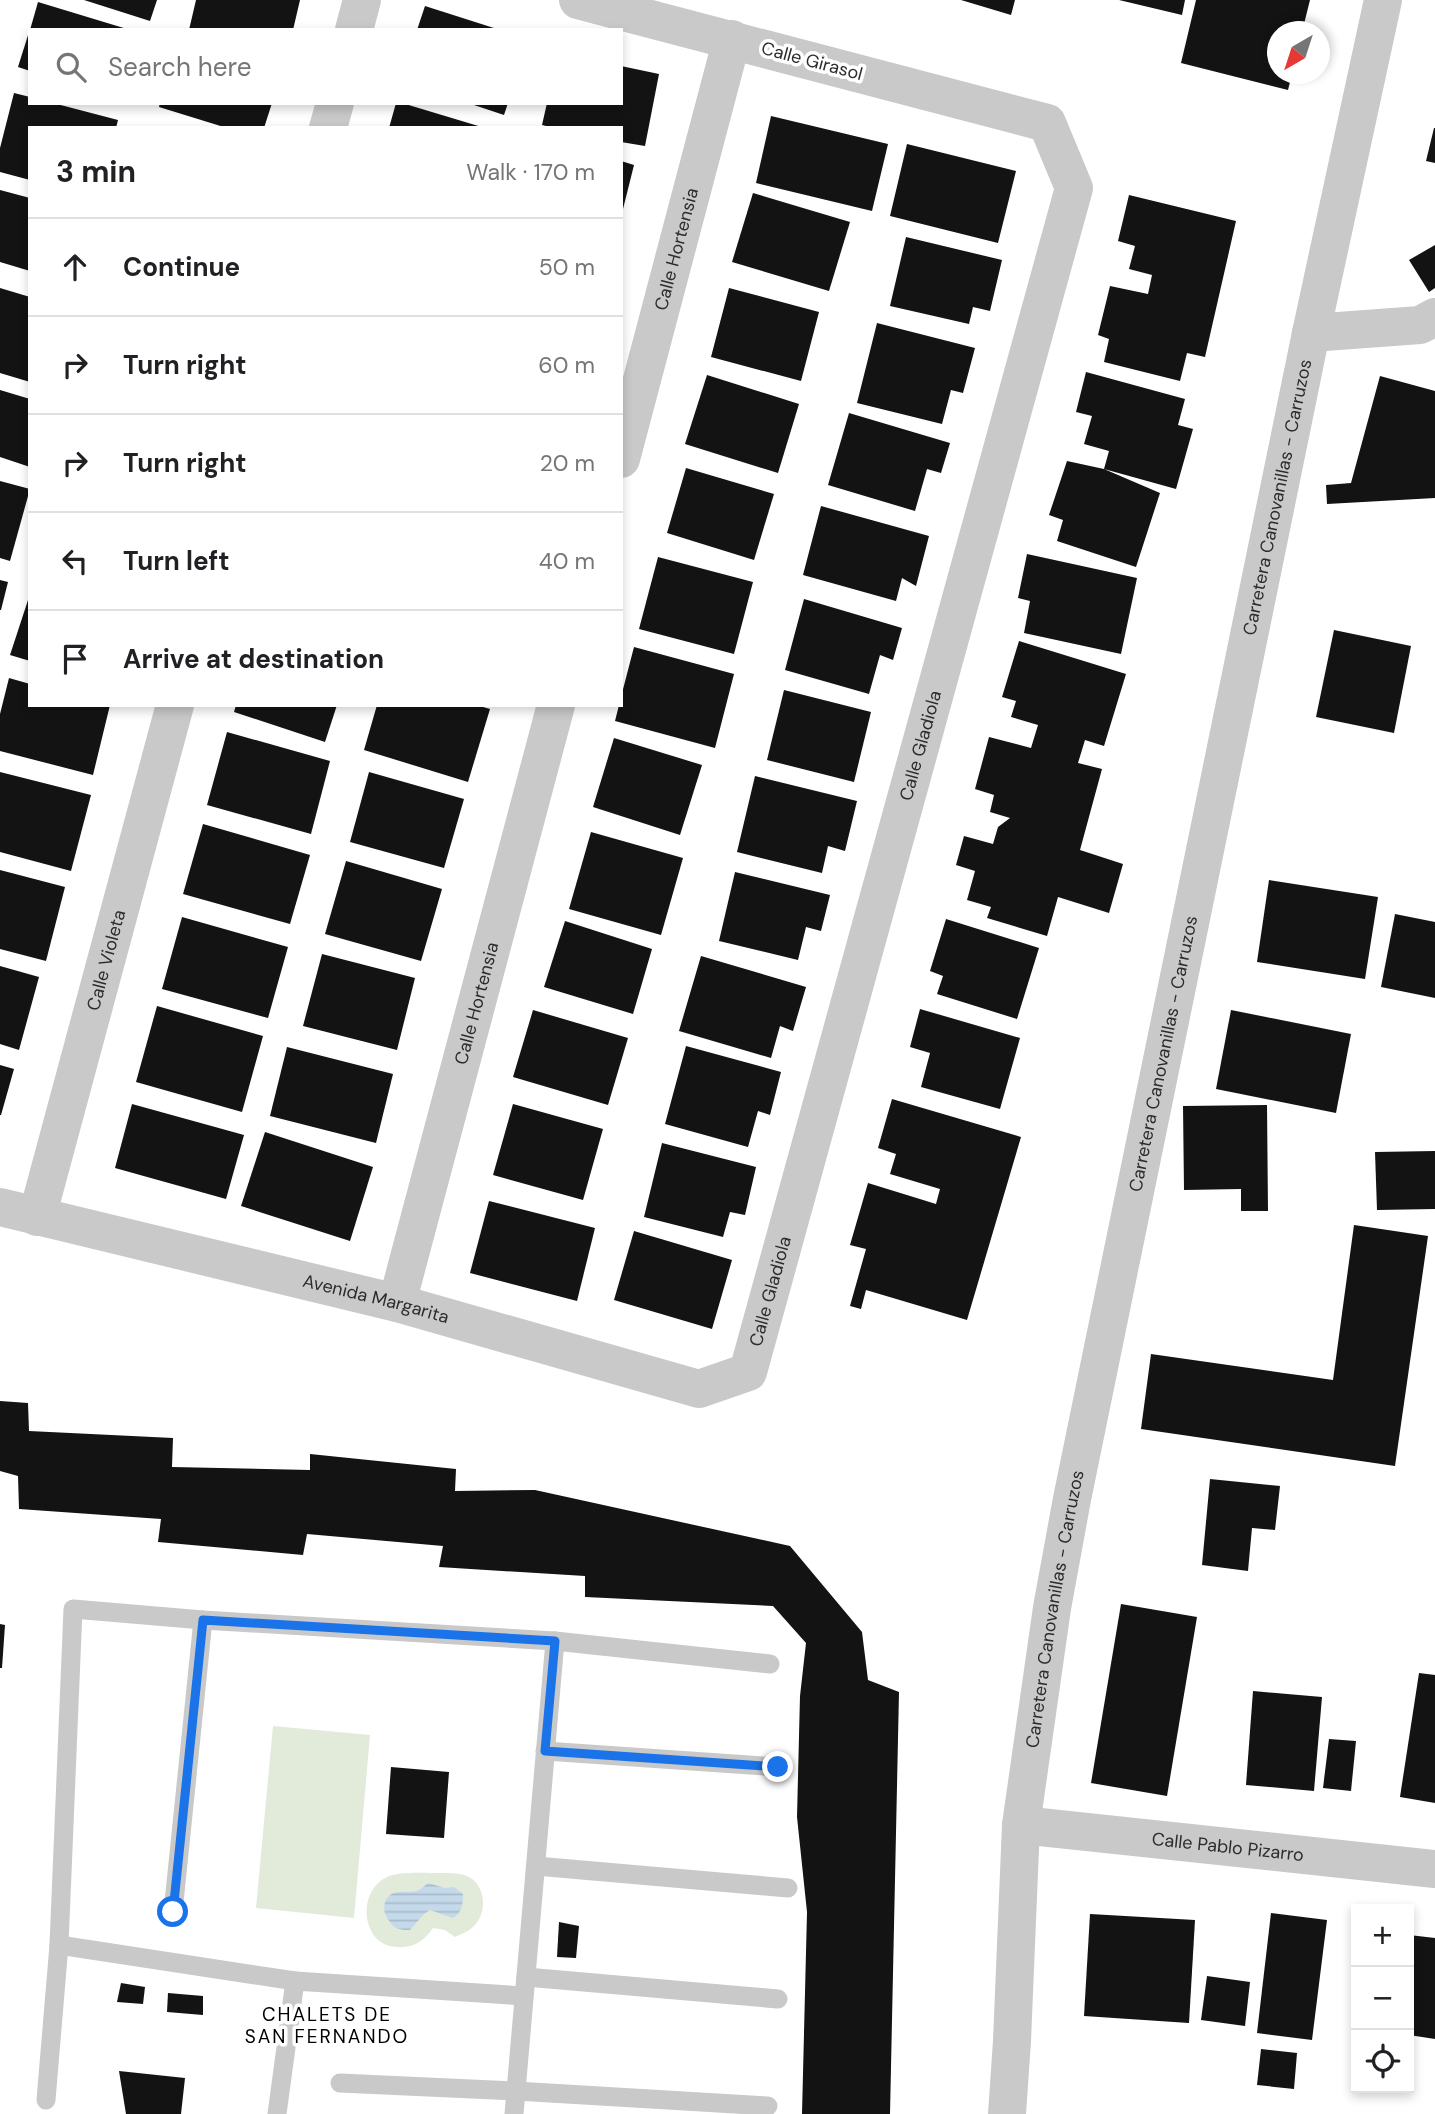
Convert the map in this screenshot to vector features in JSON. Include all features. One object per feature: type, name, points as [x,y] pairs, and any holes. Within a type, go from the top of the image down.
[{"type":"street","points":[[355,28],[362,0]]},
{"type":"street","name":"Calle Girasol","points":[[578,0],[1047,123]]},
{"type":"street","name":"Carretera Canovanillas - Carruzos","points":[[1007,2114],[1013,2040],[1021,1825],[1052,1608],[1311,332],[1383,0]]},
{"type":"street","name":"Calle Hortensia","points":[[623,451],[732,39]]},
{"type":"street","points":[[329,126],[334,105]]},
{"type":"street","name":"Calle Gladiola","points":[[748,1372],[1074,188],[1047,123]]},
{"type":"street","points":[[1311,332],[1420,325],[1435,317]]},
{"type":"street","name":"Calle Violeta","points":[[37,1216],[174,707]]},
{"type":"street","name":"Calle Hortensia","points":[[397,1303],[555,707]]},
{"type":"street","name":"Avenida Margarita","points":[[0,1207],[397,1303],[699,1390],[748,1372]]},
{"type":"street","name":"Calle Pablo Pizarro","points":[[1021,1825],[1435,1869]]},
{"type":"lane","points":[[46,2099],[59,1945],[73,1609],[203,1620],[555,1641],[770,1664]]},
{"type":"lane","points":[[173,1912],[203,1620]]},
{"type":"lane","points":[[514,2114],[555,1641]]},
{"type":"lane","points":[[545,1751],[778,1767]]},
{"type":"lane","points":[[536,1866],[788,1888]]},
{"type":"lane","points":[[59,1945],[295,1981],[525,1986],[778,1999]]},
{"type":"lane","points":[[277,2114],[295,1981]]},
{"type":"lane","points":[[340,2083],[768,2106]]},
{"type":"green space","points":[[273,1726],[370,1735],[354,1918],[256,1908]]},
{"type":"green space","points":[[456,1873],[476,1882],[482,1894],[481,1915],[468,1931],[455,1937],[445,1930],[433,1928],[416,1944],[403,1947],[389,1946],[373,1934],[367,1918],[368,1902],[374,1887],[380,1882],[399,1874]]},
{"type":"water","points":[[428,1883],[445,1888],[454,1887],[463,1894],[458,1914],[453,1918],[430,1910],[410,1930],[394,1927],[385,1913],[384,1905],[388,1897],[395,1892],[419,1890]]},
{"type":"building","points":[[84,0],[157,0],[150,21]]},
{"type":"building","points":[[196,0],[300,0],[293,28],[189,28]]},
{"type":"building","points":[[961,0],[1015,0],[1011,15]]},
{"type":"building","points":[[1119,0],[1185,0],[1182,15]]},
{"type":"building","points":[[1196,0],[1310,0],[1305,21],[1267,21],[1267,84],[1290,84],[1288,90],[1181,63]]},
{"type":"building","points":[[38,2],[124,28],[31,28]]},
{"type":"building","points":[[425,6],[494,28],[418,28]]},
{"type":"building","points":[[28,35],[28,70],[18,67]]},
{"type":"building","points":[[623,66],[659,74],[645,146],[623,142],[623,126],[542,125],[547,105],[623,105]]},
{"type":"building","points":[[14,93],[28,96],[28,105],[61,105],[118,120],[116,126],[28,126],[28,179],[0,172],[0,148]]},
{"type":"building","points":[[271,105],[265,126],[221,126],[159,107]]},
{"type":"building","points":[[395,105],[409,105],[478,126],[390,126]]},
{"type":"building","points":[[474,105],[507,105],[504,115]]},
{"type":"building","points":[[771,116],[888,144],[872,211],[756,183]]},
{"type":"building","points":[[1435,128],[1435,163],[1426,161]]},
{"type":"building","points":[[907,144],[1016,171],[998,243],[890,216]]},
{"type":"building","points":[[623,162],[634,165],[623,209]]},
{"type":"building","points":[[0,190],[28,197],[28,270],[0,262]]},
{"type":"building","points":[[753,193],[850,222],[829,291],[732,262]]},
{"type":"building","points":[[1129,195],[1236,221],[1205,357],[1187,353],[1180,381],[1104,362],[1109,339],[1098,335],[1110,286],[1148,294],[1152,275],[1129,269],[1135,246],[1118,241]]},
{"type":"building","points":[[906,237],[1002,260],[990,311],[973,307],[969,324],[890,306]]},
{"type":"building","points":[[1435,245],[1435,288],[1429,292],[1409,260]]},
{"type":"building","points":[[0,288],[28,296],[28,381],[0,373]]},
{"type":"building","points":[[729,288],[819,312],[801,381],[711,357]]},
{"type":"building","points":[[877,323],[975,348],[963,393],[951,390],[942,424],[857,403]]},
{"type":"building","points":[[1086,372],[1185,399],[1178,425],[1193,429],[1176,489],[1104,469],[1109,451],[1084,444],[1092,416],[1076,412]]},
{"type":"building","points":[[707,375],[799,404],[778,473],[685,444]]},
{"type":"building","points":[[1380,376],[1435,391],[1435,498],[1327,504],[1326,485],[1351,483]]},
{"type":"building","points":[[0,390],[28,398],[28,466],[0,457]]},
{"type":"building","points":[[849,413],[950,443],[941,473],[927,469],[915,511],[828,485]]},
{"type":"building","points":[[1067,461],[1104,469],[1160,493],[1136,567],[1057,541],[1063,520],[1049,515]]},
{"type":"building","points":[[686,468],[774,494],[754,560],[667,533]]},
{"type":"building","points":[[0,481],[28,488],[28,496],[10,561],[0,558]]},
{"type":"building","points":[[821,506],[929,536],[916,586],[902,578],[896,601],[803,575]]},
{"type":"building","points":[[1027,554],[1137,578],[1121,654],[1024,633],[1030,601],[1018,598]]},
{"type":"building","points":[[658,557],[753,582],[734,654],[639,629]]},
{"type":"building","points":[[0,580],[8,582],[1,610],[0,610]]},
{"type":"building","points":[[804,599],[902,628],[893,660],[880,655],[869,694],[785,670]]},
{"type":"building","points":[[28,600],[28,660],[10,655]]},
{"type":"building","points":[[1334,630],[1411,646],[1394,733],[1316,717]]},
{"type":"building","points":[[1019,641],[1126,674],[1104,746],[1085,740],[1078,763],[1102,769],[1080,850],[1123,864],[1109,913],[1058,897],[1047,936],[987,918],[991,907],[967,900],[975,871],[956,865],[964,836],[993,844],[998,827],[1010,818],[990,812],[994,795],[975,789],[989,737],[1031,748],[1038,725],[1011,717],[1016,701],[1002,697]]},
{"type":"building","points":[[634,647],[734,674],[715,748],[615,721],[618,707],[623,707],[623,689]]},
{"type":"building","points":[[9,678],[28,683],[28,707],[110,707],[93,775],[0,751],[0,714]]},
{"type":"building","points":[[784,690],[871,712],[854,782],[767,760]]},
{"type":"building","points":[[235,707],[336,707],[325,742],[234,712]]},
{"type":"building","points":[[376,707],[490,709],[468,782],[364,750]]},
{"type":"building","points":[[227,732],[330,761],[311,834],[207,805]]},
{"type":"building","points":[[614,738],[702,765],[680,835],[593,807]]},
{"type":"building","points":[[0,772],[91,795],[71,871],[0,852]]},
{"type":"building","points":[[369,772],[464,799],[444,868],[350,842]]},
{"type":"building","points":[[755,776],[857,801],[845,851],[828,846],[822,873],[737,852]]},
{"type":"building","points":[[203,824],[310,855],[290,924],[183,894]]},
{"type":"building","points":[[591,832],[683,858],[661,935],[569,909]]},
{"type":"building","points":[[346,861],[442,889],[421,961],[325,934]]},
{"type":"building","points":[[0,870],[65,887],[46,961],[0,949]]},
{"type":"building","points":[[735,872],[830,895],[821,931],[806,927],[798,960],[719,941]]},
{"type":"building","points":[[1269,880],[1378,897],[1365,979],[1257,962]]},
{"type":"building","points":[[1395,914],[1435,922],[1435,998],[1381,987]]},
{"type":"building","points":[[182,917],[288,947],[268,1018],[162,989]]},
{"type":"building","points":[[946,919],[1039,948],[1017,1019],[937,994],[943,976],[930,971]]},
{"type":"building","points":[[565,921],[652,949],[633,1014],[544,987]]},
{"type":"building","points":[[322,954],[415,978],[397,1050],[303,1026]]},
{"type":"building","points":[[701,956],[806,987],[793,1031],[780,1026],[771,1058],[679,1031]]},
{"type":"building","points":[[0,966],[39,977],[19,1050],[0,1044]]},
{"type":"building","points":[[157,1006],[263,1036],[242,1112],[136,1082]]},
{"type":"building","points":[[920,1009],[1020,1038],[1000,1109],[921,1087],[930,1053],[910,1047]]},
{"type":"building","points":[[533,1010],[628,1038],[608,1105],[513,1077]]},
{"type":"building","points":[[1231,1010],[1351,1034],[1336,1113],[1216,1089]]},
{"type":"building","points":[[686,1046],[781,1072],[770,1115],[758,1111],[748,1147],[665,1124]]},
{"type":"building","points":[[287,1047],[393,1074],[376,1143],[270,1116]]},
{"type":"building","points":[[0,1065],[14,1069],[1,1115],[0,1115]]},
{"type":"building","points":[[892,1099],[1021,1137],[967,1320],[866,1290],[861,1309],[850,1306],[866,1249],[850,1245],[868,1183],[936,1204],[940,1189],[890,1174],[896,1154],[878,1148]]},
{"type":"building","points":[[132,1104],[244,1135],[226,1199],[115,1168]]},
{"type":"building","points":[[513,1104],[603,1129],[583,1200],[493,1175]]},
{"type":"building","points":[[1267,1105],[1268,1211],[1241,1211],[1241,1189],[1184,1190],[1183,1106]]},
{"type":"building","points":[[265,1132],[373,1167],[350,1241],[241,1206]]},
{"type":"building","points":[[662,1143],[756,1167],[745,1215],[730,1212],[723,1237],[644,1217]]},
{"type":"building","points":[[1435,1151],[1435,1209],[1377,1210],[1375,1152]]},
{"type":"building","points":[[489,1201],[595,1228],[577,1301],[470,1273]]},
{"type":"building","points":[[1354,1225],[1428,1236],[1395,1466],[1141,1429],[1151,1354],[1333,1380]]},
{"type":"building","points":[[634,1231],[732,1260],[712,1329],[614,1300]]},
{"type":"building","points":[[0,1401],[28,1403],[29,1431],[173,1438],[172,1467],[310,1470],[310,1454],[456,1469],[455,1491],[535,1490],[790,1546],[862,1632],[868,1680],[899,1692],[890,2114],[802,2114],[807,1912],[797,1817],[800,1696],[806,1643],[773,1606],[585,1597],[585,1576],[439,1567],[443,1546],[307,1534],[303,1555],[158,1542],[161,1519],[19,1509],[18,1476],[0,1471]]},
{"type":"building","points":[[1210,1479],[1280,1486],[1275,1530],[1252,1528],[1248,1571],[1202,1565]]},
{"type":"building","points":[[1121,1604],[1197,1617],[1167,1796],[1091,1783]]},
{"type":"building","points":[[0,1624],[5,1625],[2,1668],[0,1668]]},
{"type":"building","points":[[1419,1673],[1435,1675],[1435,1803],[1400,1797]]},
{"type":"building","points":[[1253,1691],[1322,1697],[1314,1791],[1246,1785]]},
{"type":"building","points":[[1329,1739],[1356,1741],[1351,1791],[1323,1788]]},
{"type":"building","points":[[391,1767],[449,1772],[444,1838],[386,1834]]},
{"type":"building","points":[[1271,1913],[1327,1920],[1312,2040],[1257,2033]]},
{"type":"building","points":[[1090,1914],[1195,1920],[1189,2023],[1084,2016]]},
{"type":"building","points":[[559,1922],[579,1926],[576,1958],[557,1957]]},
{"type":"building","points":[[1414,1936],[1435,1938],[1435,2039],[1414,2036]]},
{"type":"building","points":[[1207,1976],[1250,1982],[1245,2026],[1201,2020]]},
{"type":"building","points":[[121,1983],[145,1987],[143,2004],[117,2002]]},
{"type":"building","points":[[168,1993],[203,1996],[203,2015],[167,2012]]},
{"type":"building","points":[[1261,2049],[1297,2053],[1294,2089],[1257,2085]]},
{"type":"building","points":[[119,2071],[185,2078],[181,2114],[126,2114]]},
{"type":"district","name":"CHALETS DE SAN FERNANDO","points":[[327,2025]]},
{"type":"route","points":[[173,1912],[203,1620],[555,1641],[545,1751],[778,1767]]}]
